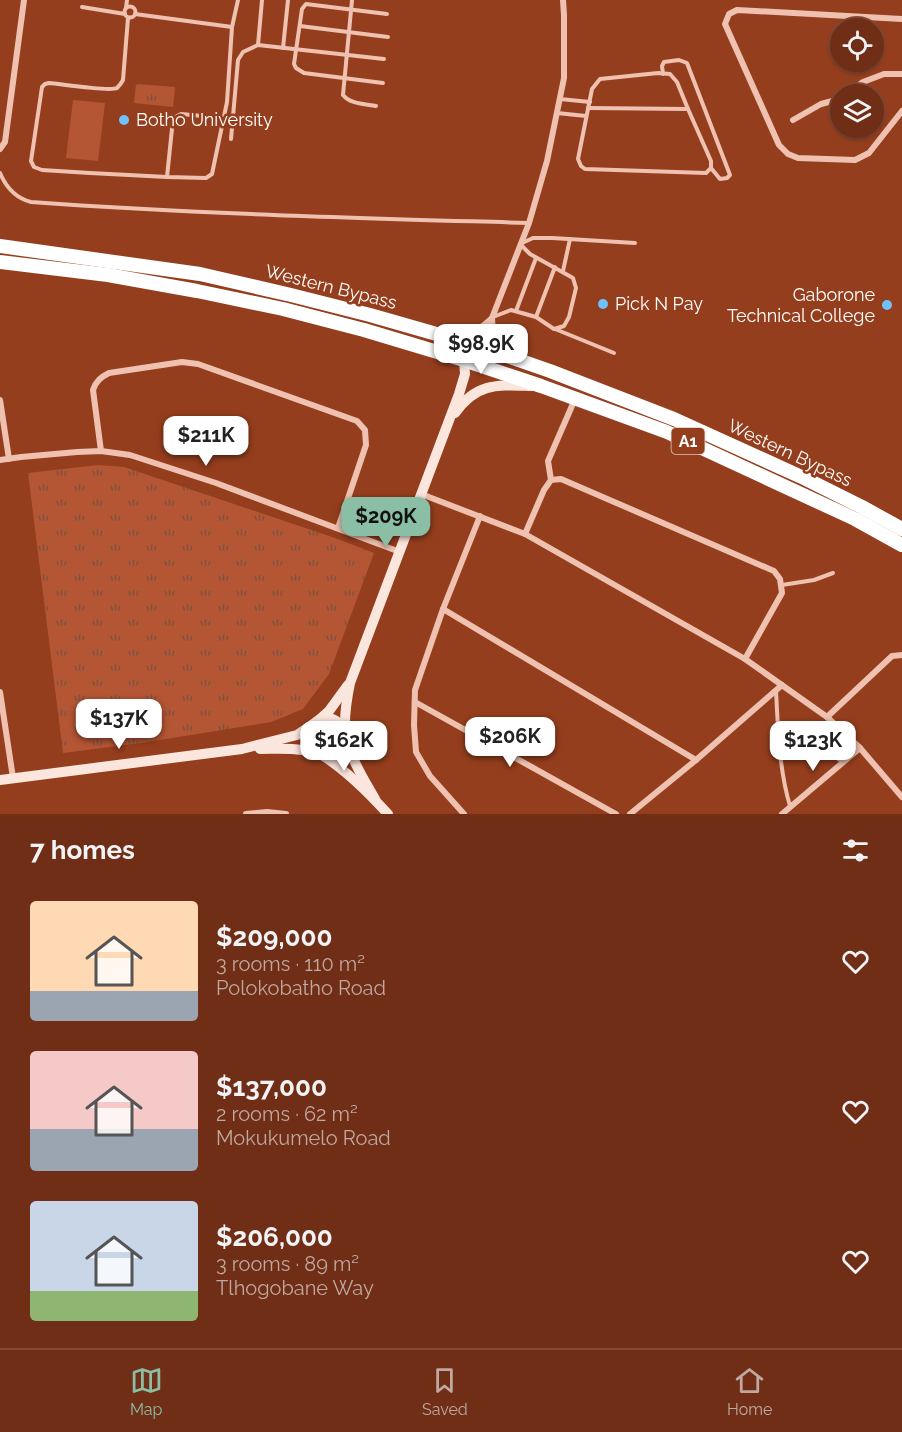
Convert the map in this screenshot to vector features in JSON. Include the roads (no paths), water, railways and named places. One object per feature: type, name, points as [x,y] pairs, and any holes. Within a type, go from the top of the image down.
[{"type":"highway","name":"Western Bypass","points":[[0,246],[200,274],[392,321],[475,345],[550,371],[694,428],[806,479],[902,529]]},
{"type":"highway","name":"Western Bypass","points":[[0,262],[108,275],[208,293],[283,309],[464,360],[667,432],[855,519],[902,545]]},
{"type":"street","points":[[0,149],[5,141],[24,0]]},
{"type":"street","points":[[550,371],[496,341],[493,335],[492,318],[529,223],[547,161],[564,78],[563,0]]},
{"type":"street","points":[[902,19],[737,10],[729,15],[725,24],[779,145],[788,154],[798,158],[855,160],[869,153],[902,111]]},
{"type":"street","points":[[860,84],[884,74],[902,74]]},
{"type":"street","points":[[793,120],[830,102]]},
{"type":"street","points":[[392,321],[461,334],[477,330],[492,318]]},
{"type":"street","points":[[242,748],[287,749],[335,754],[340,750],[346,739],[346,703],[350,683],[463,383],[464,360]]},
{"type":"street","points":[[101,452],[93,390],[100,377],[109,373],[182,362],[198,364],[357,421],[365,430],[366,445],[338,528]]},
{"type":"street","points":[[448,422],[465,401],[486,388],[497,385],[541,386]]},
{"type":"street","points":[[525,534],[544,490],[551,480],[548,461],[575,398]]},
{"type":"street","points":[[0,400],[9,459]]},
{"type":"street","points":[[0,460],[77,452],[130,454],[216,483],[400,552]]},
{"type":"street","points":[[551,480],[561,479],[774,571],[780,579],[782,593],[745,660]]},
{"type":"street","points":[[421,494],[525,534],[745,660],[827,717],[860,748],[902,797]]},
{"type":"street","points":[[453,814],[461,811],[430,776],[416,753],[415,702],[417,681],[442,609],[480,516]]},
{"type":"street","points":[[442,609],[696,760]]},
{"type":"street","points":[[827,717],[892,656],[902,655]]},
{"type":"street","points":[[0,780],[242,748],[297,735],[329,711],[350,683]]},
{"type":"street","points":[[630,814],[782,685]]},
{"type":"street","points":[[0,692],[13,778]]},
{"type":"street","points":[[415,702],[616,814]]},
{"type":"street","points":[[375,799],[352,757],[343,726],[333,719],[326,718],[316,722],[309,730],[308,736],[312,748],[340,766],[388,814]]},
{"type":"street","points":[[782,814],[860,748]]},
{"type":"street","points":[[246,814],[267,812],[286,814]]},
{"type":"lane","points":[[127,0],[123,80],[114,89],[45,84],[42,87],[31,161],[34,167],[42,170],[167,177],[206,178],[212,174],[227,102],[232,27],[238,0]]},
{"type":"lane","points":[[82,7],[131,18],[135,12],[135,0]]},
{"type":"lane","points":[[258,45],[262,0]]},
{"type":"lane","points":[[283,48],[288,0]]},
{"type":"lane","points":[[352,0],[343,95],[345,99],[352,102],[376,106]]},
{"type":"lane","points":[[383,83],[304,73],[294,64],[302,9],[306,4],[387,14]]},
{"type":"lane","points":[[126,8],[132,7],[135,12],[232,27]]},
{"type":"lane","points":[[300,26],[388,38]]},
{"type":"lane","points":[[231,139],[238,60],[243,52],[258,45],[384,59]]},
{"type":"lane","points":[[663,74],[664,62],[679,60],[687,63],[730,175],[720,179],[711,168],[711,161],[677,82],[670,74],[663,74],[641,74],[600,79],[592,89],[586,116],[578,159],[581,165],[585,169],[706,173],[711,168]]},
{"type":"lane","points":[[560,99],[590,102]]},
{"type":"lane","points":[[588,108],[688,109]]},
{"type":"lane","points":[[557,113],[586,116]]},
{"type":"lane","points":[[167,177],[173,119],[181,114],[224,118]]},
{"type":"lane","points":[[0,173],[12,193],[22,200],[31,202],[352,219],[529,223]]},
{"type":"lane","points":[[554,328],[564,326],[569,318],[576,288],[573,278],[536,258],[520,244],[533,238],[635,243]]},
{"type":"lane","points":[[563,271],[570,239]]},
{"type":"lane","points":[[516,311],[536,258]]},
{"type":"lane","points":[[536,317],[555,267]]},
{"type":"lane","points":[[492,318],[511,310],[516,311],[536,317],[554,328],[614,353]]},
{"type":"lane","points":[[782,585],[814,580],[833,573]]},
{"type":"lane","points":[[776,690],[785,790],[790,807]]},
{"type":"lane","points":[[780,744],[822,748],[843,762]]},
{"type":"place","name":"Botho University","points":[[124,120]]},
{"type":"place","name":"Pick N Pay","points":[[603,304]]},
{"type":"place","name":"Gaborone Technical College","points":[[887,305]]}]
